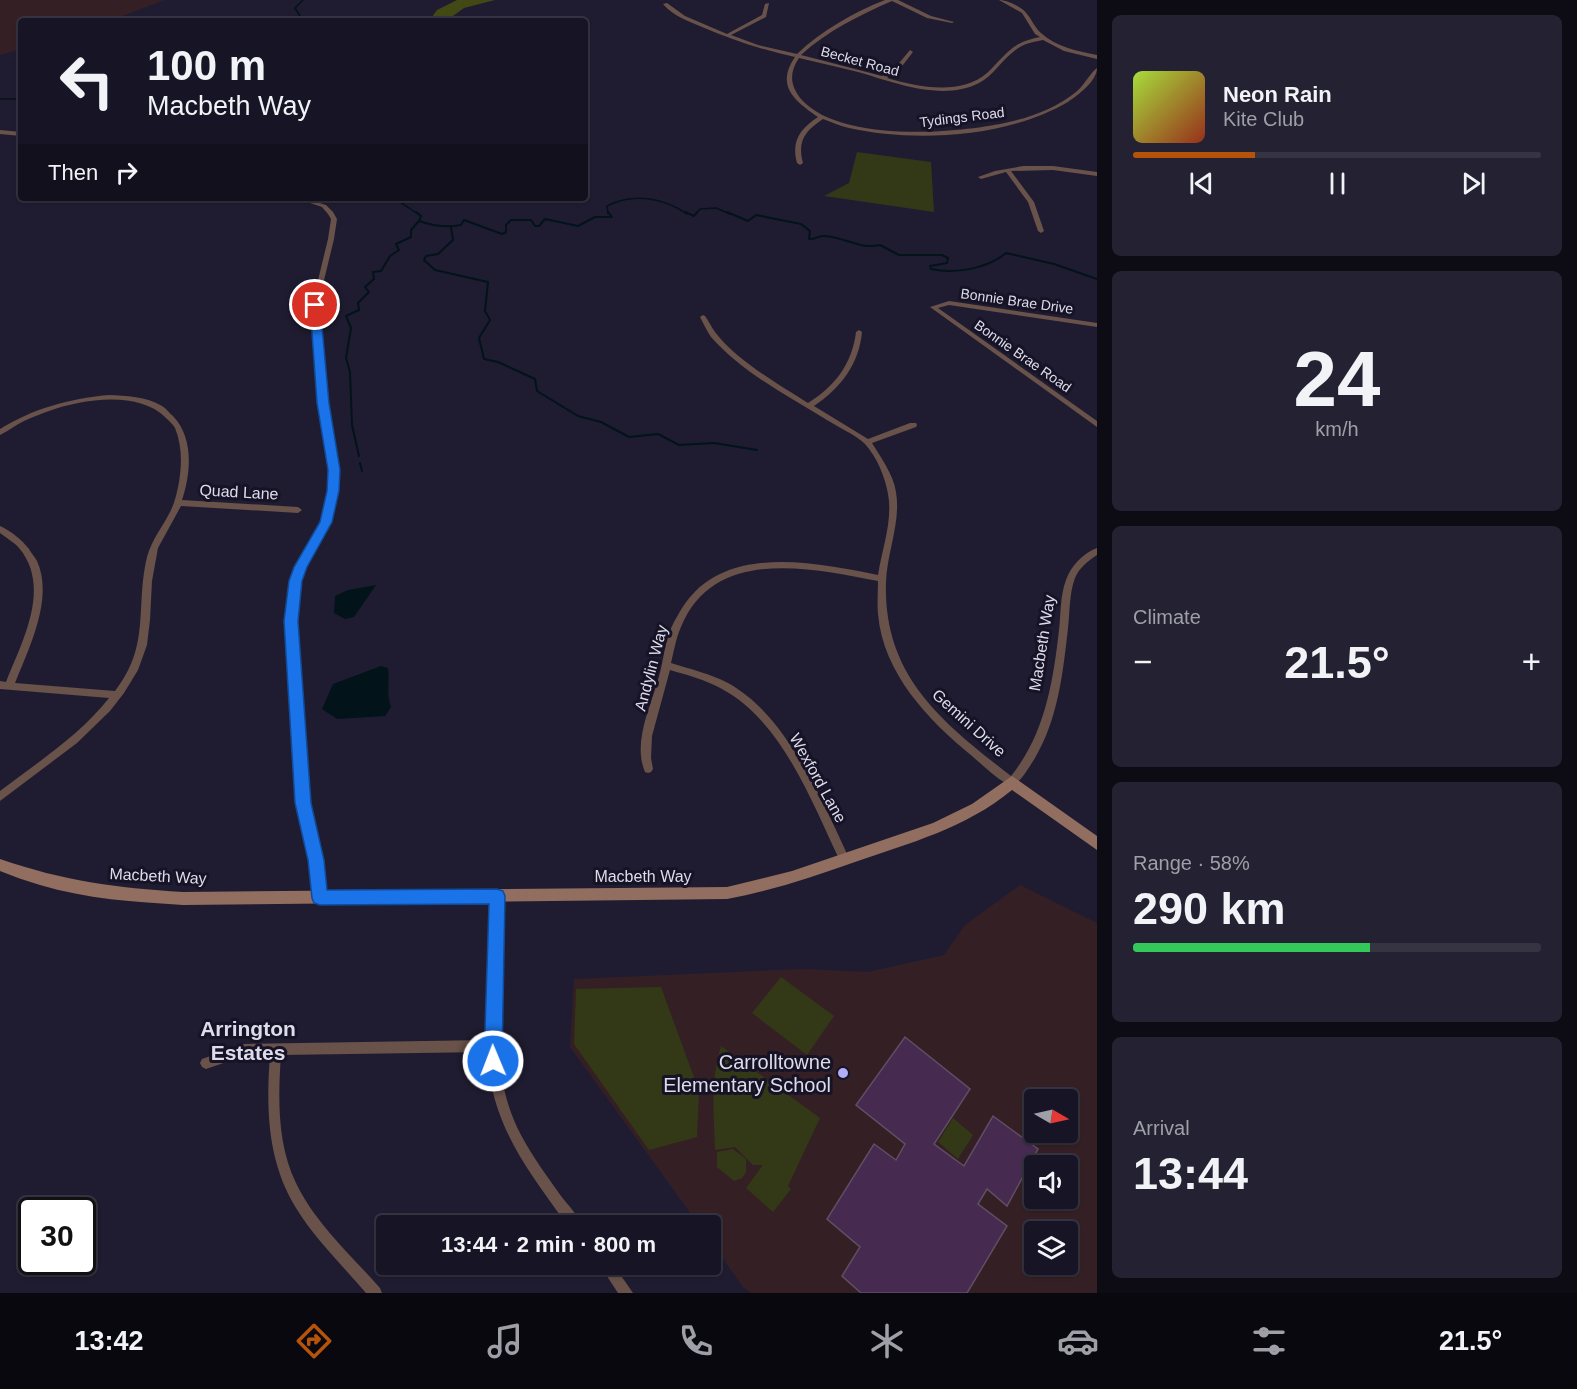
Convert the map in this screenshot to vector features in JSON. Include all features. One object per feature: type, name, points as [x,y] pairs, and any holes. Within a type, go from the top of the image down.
[{"type":"street","points":[[796,57],[814,39],[861,12],[892,0],[929,17],[952,22]]},
{"type":"street","points":[[1001,0],[1024,12],[1037,33],[1044,38],[1066,50],[1097,57]]},
{"type":"street","name":"Becket Road","points":[[665,4],[672,11],[747,45],[842,66],[882,79],[925,88],[968,85],[988,76],[1018,46],[1044,38]]},
{"type":"street","points":[[726,36],[764,16],[767,4]]},
{"type":"street","points":[[882,79],[897,69],[910,52]]},
{"type":"street","name":"Tydings Road","points":[[796,57],[787,72],[788,85],[797,99],[822,117],[856,128],[902,135],[943,134],[998,126],[1058,107],[1084,88],[1097,70]]},
{"type":"street","points":[[800,163],[796,150],[801,135],[804,129],[822,117]]},
{"type":"street","points":[[0,132],[18,134]]},
{"type":"street","points":[[981,177],[1008,171],[1052,168],[1097,174]]},
{"type":"street","points":[[1008,171],[1031,202],[1041,231]]},
{"type":"street","points":[[308,201],[324,206],[334,219],[332,239],[315,305],[323,403],[334,470],[333,491],[326,522],[298,574],[291,621],[303,803],[316,860],[320,898]]},
{"type":"street","name":"Bonnie Brae Drive","points":[[933,307],[949,303],[1097,325]]},
{"type":"street","name":"Bonnie Brae Road","points":[[933,307],[1096,422]]},
{"type":"street","name":"Gemini Drive","points":[[703,317],[707,329],[737,357],[867,442],[880,458],[891,481],[894,508],[882,579],[883,614],[889,650],[918,700],[947,730],[1012,782],[1097,844]]},
{"type":"street","points":[[810,405],[835,386],[846,372],[859,344],[859,332]]},
{"type":"street","points":[[0,432],[42,409],[83,399],[114,397],[153,406],[170,417],[182,434],[184,464],[178,503],[153,551],[142,649],[133,670],[97,721],[0,797]]},
{"type":"street","points":[[867,442],[913,425]]},
{"type":"street","name":"Quad Lane","points":[[178,503],[298,510]]},
{"type":"street","points":[[0,529],[24,546],[39,576],[37,607],[4,686],[116,695]]},
{"type":"street","name":"Macbeth Way","points":[[0,865],[24,875],[97,891],[167,896],[320,898],[727,893],[777,882],[949,824],[977,809],[1012,782],[1025,768],[1041,739],[1060,664],[1072,576],[1081,562],[1097,551]]},
{"type":"street","name":"Andylin Way","points":[[648,769],[645,751],[678,622],[690,604],[706,587],[742,569],[760,564],[798,564],[882,579]]},
{"type":"street","name":"Wexford Lane","points":[[667,666],[728,687],[762,716],[795,763],[845,860]]},
{"type":"street","points":[[497,896],[494,1077],[510,1127],[568,1215]]},
{"type":"street","points":[[206,1063],[244,1050],[493,1046]]},
{"type":"street","points":[[276,1049],[272,1103],[276,1142],[292,1190],[312,1218],[375,1293]]},
{"type":"street","points":[[613,1275],[626,1293]]},
{"type":"shaded area","points":[[0,0],[165,0],[117,18],[18,18],[18,50],[0,55]]},
{"type":"shaded area","points":[[376,585],[354,617],[345,619],[334,613],[335,596],[348,590]]},
{"type":"shaded area","points":[[381,666],[388,668],[391,707],[385,716],[337,719],[322,709],[333,684]]},
{"type":"shaded area","name":"Carrolltowne Elementary School","points":[[1020,885],[1097,923],[1097,1293],[751,1293],[743,1287],[721,1256],[721,1215],[692,1215],[570,1047],[574,979],[803,969],[868,972],[944,955],[965,925]]},
{"type":"green space","points":[[457,0],[495,0],[464,8],[450,18],[431,18],[437,10]]},
{"type":"green space","points":[[857,152],[931,162],[934,212],[824,196],[849,183]]},
{"type":"green space","points":[[781,977],[834,1016],[807,1055],[752,1013]]},
{"type":"green space","points":[[661,987],[699,1091],[697,1137],[649,1150],[574,1044],[576,989]]},
{"type":"green space","points":[[721,1046],[820,1118],[788,1186],[791,1189],[773,1212],[746,1188],[763,1165],[753,1165],[735,1147],[715,1150],[714,1085]]},
{"type":"green space","points":[[953,1118],[973,1135],[958,1159],[938,1142]]},
{"type":"green space","points":[[733,1149],[746,1159],[746,1172],[742,1178],[734,1181],[717,1167],[717,1152]]},
{"type":"building","name":"Carrolltowne Elementary School","points":[[905,1037],[970,1089],[934,1144],[964,1166],[993,1116],[1024,1139],[1024,1143],[1030,1143],[1038,1149],[1035,1155],[1024,1155],[1024,1175],[1007,1206],[987,1189],[978,1204],[1007,1226],[967,1293],[861,1293],[842,1276],[860,1247],[827,1219],[874,1144],[896,1160],[905,1144],[856,1105]]},
{"type":"waterway","points":[[301,18],[295,8],[303,0]]},
{"type":"waterway","points":[[0,99],[18,99]]},
{"type":"waterway","points":[[608,214],[607,206],[638,198],[668,204],[687,214]]},
{"type":"waterway","points":[[398,201],[418,214]]},
{"type":"waterway","points":[[696,214],[700,209],[716,208],[730,214]]},
{"type":"waterway","points":[[416,212],[421,216],[419,221]]},
{"type":"waterway","points":[[419,221],[455,226],[461,225],[464,220],[502,234],[506,232],[506,225],[511,220],[531,220],[535,226],[539,226],[545,219],[578,226],[595,217],[612,217],[608,212]]},
{"type":"waterway","points":[[685,212],[694,216],[697,212]]},
{"type":"waterway","points":[[727,212],[748,221],[756,215],[801,224],[810,231],[809,239],[821,236],[830,237],[865,246],[880,245],[899,255],[942,255],[948,258],[947,263],[930,266],[931,269],[950,271],[970,269],[990,263],[1006,253],[1054,264],[1097,279]]},
{"type":"waterway","points":[[359,456],[352,425],[350,372],[346,358],[351,328],[346,316],[359,310],[358,303],[369,292],[365,287],[374,279],[373,272],[381,271],[390,256],[399,250],[396,244],[411,237],[411,230],[419,221]]},
{"type":"waterway","points":[[451,227],[453,240],[438,254],[426,256],[424,260],[435,270],[488,282],[485,311],[490,320],[479,338],[484,359],[498,362],[535,379],[537,391],[578,416],[601,422],[629,437],[658,434],[679,445],[714,443],[757,450]]},
{"type":"waterway","points":[[360,463],[362,471]]},
{"type":"place","name":"Carrolltowne Elementary School","points":[[843,1073]]},
{"type":"district","name":"Arrington Estates","points":[[248,1040]]},
{"type":"route","points":[[315,305],[323,403],[334,470],[333,491],[326,522],[301,567],[296,581],[291,621],[303,803],[316,860],[320,898],[497,896],[493,1061]]}]
